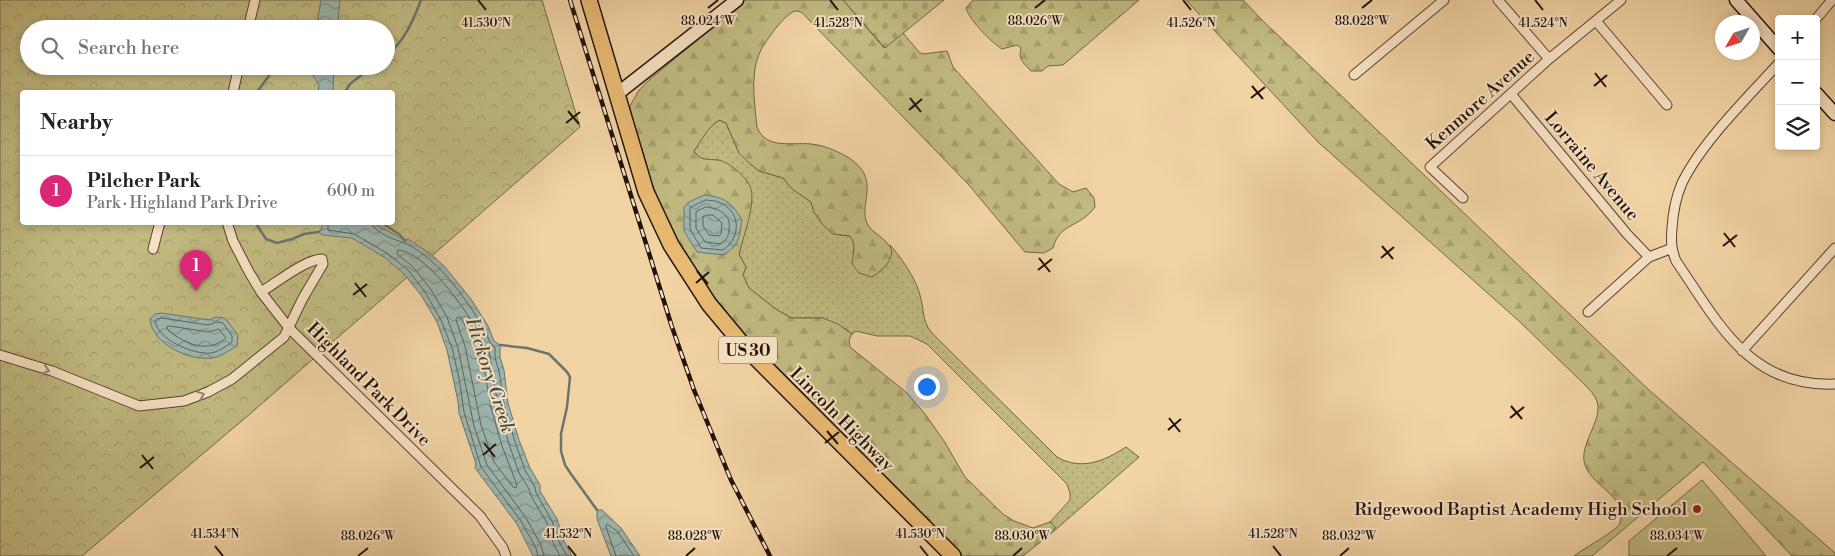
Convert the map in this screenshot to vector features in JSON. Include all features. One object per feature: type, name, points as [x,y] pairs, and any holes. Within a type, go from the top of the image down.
[{"type":"main road","name":"Lincoln Highway","points":[[589,0],[646,192],[670,245],[709,304],[744,346],[952,556]]},
{"type":"street","points":[[250,20],[254,0]]},
{"type":"street","points":[[617,94],[736,0]]},
{"type":"street","points":[[1354,75],[1444,0]]},
{"type":"street","points":[[1498,0],[1549,60]]},
{"type":"street","name":"Kenmore Avenue","points":[[1462,198],[1430,167],[1549,60],[1621,0]]},
{"type":"street","points":[[1736,0],[1775,44]]},
{"type":"street","points":[[1819,15],[1832,0]]},
{"type":"street","points":[[1596,21],[1666,105]]},
{"type":"street","points":[[1775,67],[1714,136],[1682,183],[1673,210],[1670,249],[1676,261],[1728,337],[1742,351],[1767,369],[1793,380],[1835,384]]},
{"type":"street","points":[[233,90],[237,75]]},
{"type":"street","name":"Lorraine Avenue","points":[[1511,94],[1627,234],[1649,257]]},
{"type":"street","points":[[1820,97],[1835,114]]},
{"type":"street","points":[[153,249],[159,225]]},
{"type":"street","name":"Highland Park Drive","points":[[228,225],[233,241],[261,292],[289,328],[480,516],[503,548],[506,556]]},
{"type":"street","points":[[1742,351],[1835,248]]},
{"type":"street","points":[[1588,312],[1649,257],[1670,249]]},
{"type":"street","points":[[0,355],[52,371],[140,406],[184,401],[208,392],[232,378],[284,337],[303,298],[323,264],[322,259],[317,259],[299,268],[261,292]]},
{"type":"green space","points":[[0,0],[542,0],[580,127],[251,413],[82,556],[0,556]]},
{"type":"green space","points":[[746,0],[843,0],[884,48],[903,33],[919,52],[923,54],[947,51],[953,67],[1059,184],[1073,192],[1086,188],[1094,198],[1095,207],[1083,219],[1065,229],[1056,240],[1053,248],[1044,253],[1025,252],[968,184],[805,16],[797,11],[788,16],[777,27],[763,46],[758,57],[755,66],[754,83],[757,127],[761,134],[773,142],[820,145],[844,155],[857,164],[864,174],[867,183],[866,221],[871,229],[891,249],[892,253],[888,263],[872,277],[859,273],[852,264],[854,246],[850,236],[833,234],[822,224],[814,212],[811,202],[792,189],[783,178],[759,171],[748,162],[739,153],[726,123],[719,120],[715,123],[694,151],[702,158],[720,161],[729,165],[744,177],[750,186],[752,193],[751,210],[739,254],[746,267],[743,275],[749,288],[777,310],[792,318],[823,318],[838,324],[852,334],[849,340],[850,347],[907,393],[944,441],[965,477],[1003,514],[1014,521],[1033,528],[1050,522],[1055,527],[1054,531],[1023,556],[959,556],[732,325],[692,266],[671,230],[647,171],[632,120],[630,106],[639,90],[649,80]]},
{"type":"green space","points":[[843,0],[944,0],[885,48]]},
{"type":"green space","points":[[973,0],[1139,0],[1063,65],[1048,66],[1042,71],[1031,71],[1021,58],[1021,48],[1017,45],[1002,49],[976,25],[966,8]]},
{"type":"green space","points":[[1186,0],[1243,0],[1649,390],[1835,553],[1835,556],[1792,556],[1703,462],[1592,556],[1574,556],[1607,535],[1620,523],[1621,513],[1619,505],[1587,470],[1584,461],[1586,445],[1598,413],[1598,406],[1593,394],[1520,322],[1318,142]]},
{"type":"green space","points":[[719,120],[726,123],[739,153],[748,162],[759,171],[783,178],[792,189],[811,202],[814,212],[840,235],[850,236],[854,244],[853,254],[872,277],[887,264],[891,251],[890,245],[912,275],[920,295],[928,328],[931,332],[1057,457],[1066,461],[1084,464],[1101,460],[1126,447],[1139,457],[1054,531],[1055,527],[1050,522],[1070,500],[1067,484],[927,344],[910,336],[877,336],[856,331],[852,334],[823,318],[792,318],[777,310],[749,288],[743,275],[746,267],[739,254],[752,201],[719,160],[702,158],[694,151],[706,131]]},
{"type":"green space","name":"Ridgewood Baptist Academy High School","points":[[1702,480],[1766,556],[1629,556],[1629,541]]},
{"type":"water","points":[[321,0],[340,0],[338,20],[318,20]]},
{"type":"water","points":[[313,75],[334,75],[333,90],[318,90],[319,85]]},
{"type":"water","points":[[704,195],[717,197],[727,202],[735,209],[742,220],[736,244],[724,255],[697,252],[684,231],[684,207],[689,202]]},
{"type":"water","points":[[323,225],[377,225],[403,239],[410,240],[432,255],[444,266],[471,299],[488,326],[494,341],[500,345],[500,357],[504,370],[508,403],[519,440],[530,468],[540,485],[540,491],[557,519],[564,541],[572,556],[533,556],[517,524],[475,468],[476,464],[459,413],[447,350],[437,322],[421,295],[404,274],[384,257],[352,238],[322,235],[319,232]]},
{"type":"water","points":[[162,313],[209,320],[216,317],[225,318],[238,335],[237,346],[222,355],[212,358],[193,357],[183,354],[164,343],[152,328],[150,319],[155,314]]},
{"type":"water","points":[[597,510],[602,510],[621,528],[640,556],[611,556],[597,519]]},
{"type":"waterway","points":[[395,47],[403,38],[421,0]]},
{"type":"waterway","points":[[258,90],[270,75]]},
{"type":"waterway","points":[[346,90],[350,84],[362,75]]},
{"type":"waterway","points":[[257,225],[266,239],[277,243],[304,234],[319,232]]},
{"type":"waterway","name":"Hickory Creek","points":[[385,225],[399,234],[405,241]]},
{"type":"waterway","points":[[500,345],[527,348],[549,354],[570,377],[567,407],[561,434],[561,451],[565,465],[597,510]]},
{"type":"railway","points":[[570,0],[672,327],[694,390],[731,480],[770,556]]},
{"type":"place","name":"Pilcher Park","points":[[196,291]]},
{"type":"place","name":"Ridgewood Baptist Academy High School","points":[[1697,509]]}]
